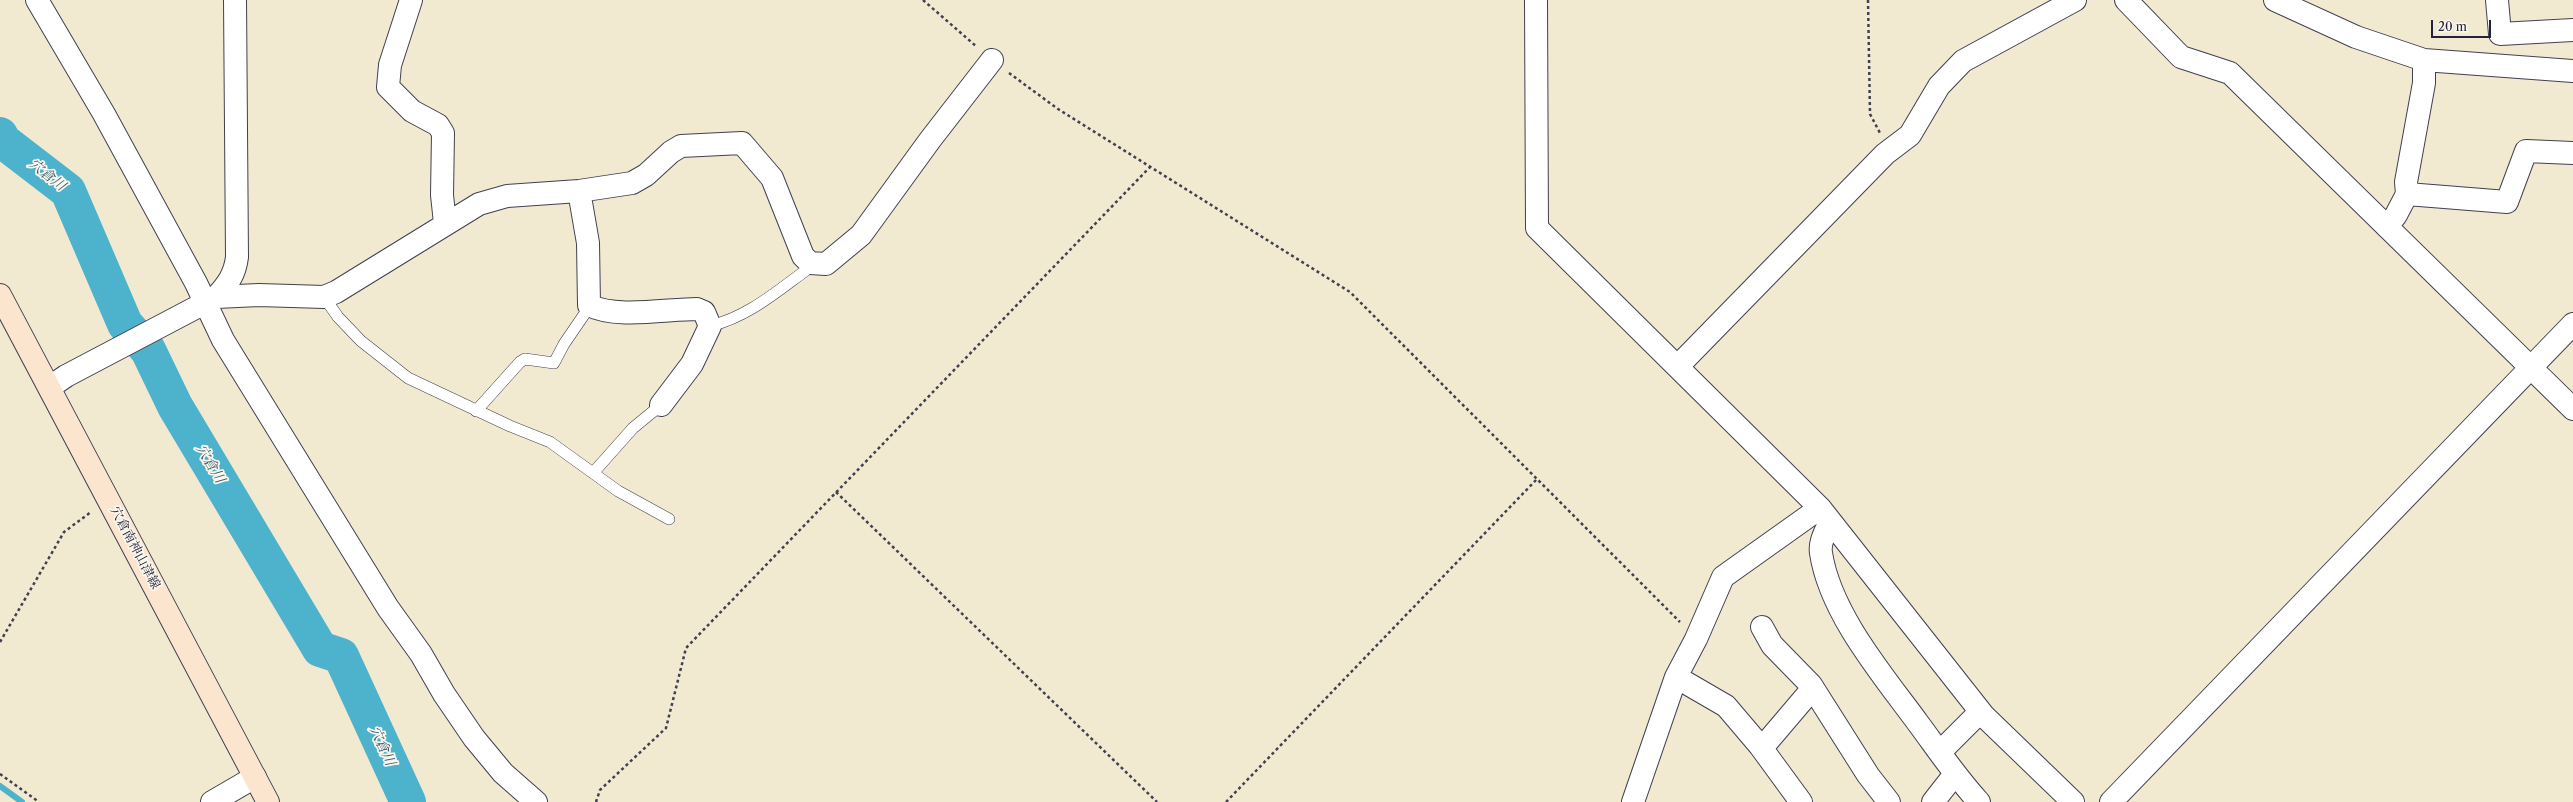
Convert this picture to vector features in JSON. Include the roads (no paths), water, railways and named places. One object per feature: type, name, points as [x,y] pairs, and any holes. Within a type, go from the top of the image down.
[{"type":"main road","name":"穴倉南神山津線","points":[[0,295],[58,381],[111,502],[268,802]]},
{"type":"street","points":[[37,0],[104,114],[207,302],[223,340],[388,608],[421,654],[459,717],[491,760],[536,802]]},
{"type":"street","points":[[58,381],[207,302],[228,284],[235,270],[238,258],[235,0]]},
{"type":"street","points":[[411,0],[390,65],[388,88],[412,111],[438,125],[443,133],[442,195],[445,223]]},
{"type":"street","points":[[1536,0],[1538,228],[1678,366],[1825,515],[1980,712],[2073,802]]},
{"type":"street","points":[[1678,366],[1885,154],[1910,135],[1939,86],[1963,61],[2075,0]]},
{"type":"street","points":[[2126,0],[2181,57],[2230,73],[2573,409]]},
{"type":"street","points":[[2275,0],[2356,37],[2424,60],[2573,71]]},
{"type":"street","points":[[2497,0],[2500,34],[2573,30]]},
{"type":"street","points":[[207,302],[259,295],[324,297],[336,292],[445,223],[479,204],[507,196],[579,191],[632,183],[646,175],[671,152],[681,146],[742,143],[772,178],[803,256],[810,263],[826,264],[861,235],[930,140],[992,60]]},
{"type":"street","points":[[2387,227],[2396,215],[2407,194],[2406,182],[2424,83],[2424,60]]},
{"type":"street","points":[[2407,194],[2507,202],[2526,151],[2573,153]]},
{"type":"street","points":[[579,191],[588,243],[587,298],[590,306],[641,312],[697,309],[704,312],[710,326],[692,364],[661,405]]},
{"type":"street","points":[[2111,802],[2573,324]]},
{"type":"street","points":[[1635,801],[1676,677],[1724,577],[1825,515]]},
{"type":"street","points":[[1825,515],[1820,551],[1826,572],[1843,613],[1859,643],[1955,774],[1979,802]]},
{"type":"street","points":[[1762,627],[1772,646],[1813,688],[1868,775],[1889,802]]},
{"type":"street","points":[[1676,677],[1726,706],[1762,748],[1801,802]]},
{"type":"street","points":[[1762,748],[1813,688]]},
{"type":"street","points":[[1940,752],[1980,712]]},
{"type":"street","points":[[1933,802],[1955,774]]},
{"type":"street","points":[[212,802],[255,777]]},
{"type":"lane","points":[[710,326],[725,322],[752,310],[805,271],[810,263]]},
{"type":"lane","points":[[324,297],[338,317],[389,364],[408,378],[476,411],[550,442],[618,491],[669,519]]},
{"type":"lane","points":[[476,411],[520,362],[525,359],[554,363],[564,344],[590,306]]},
{"type":"lane","points":[[593,472],[633,428],[661,405]]},
{"type":"waterway","name":"穴倉川","points":[[0,135],[3,141],[68,191],[125,324],[148,350],[175,406],[320,649],[341,656],[408,802]]},
{"type":"waterway","points":[[0,786],[22,802]]}]
